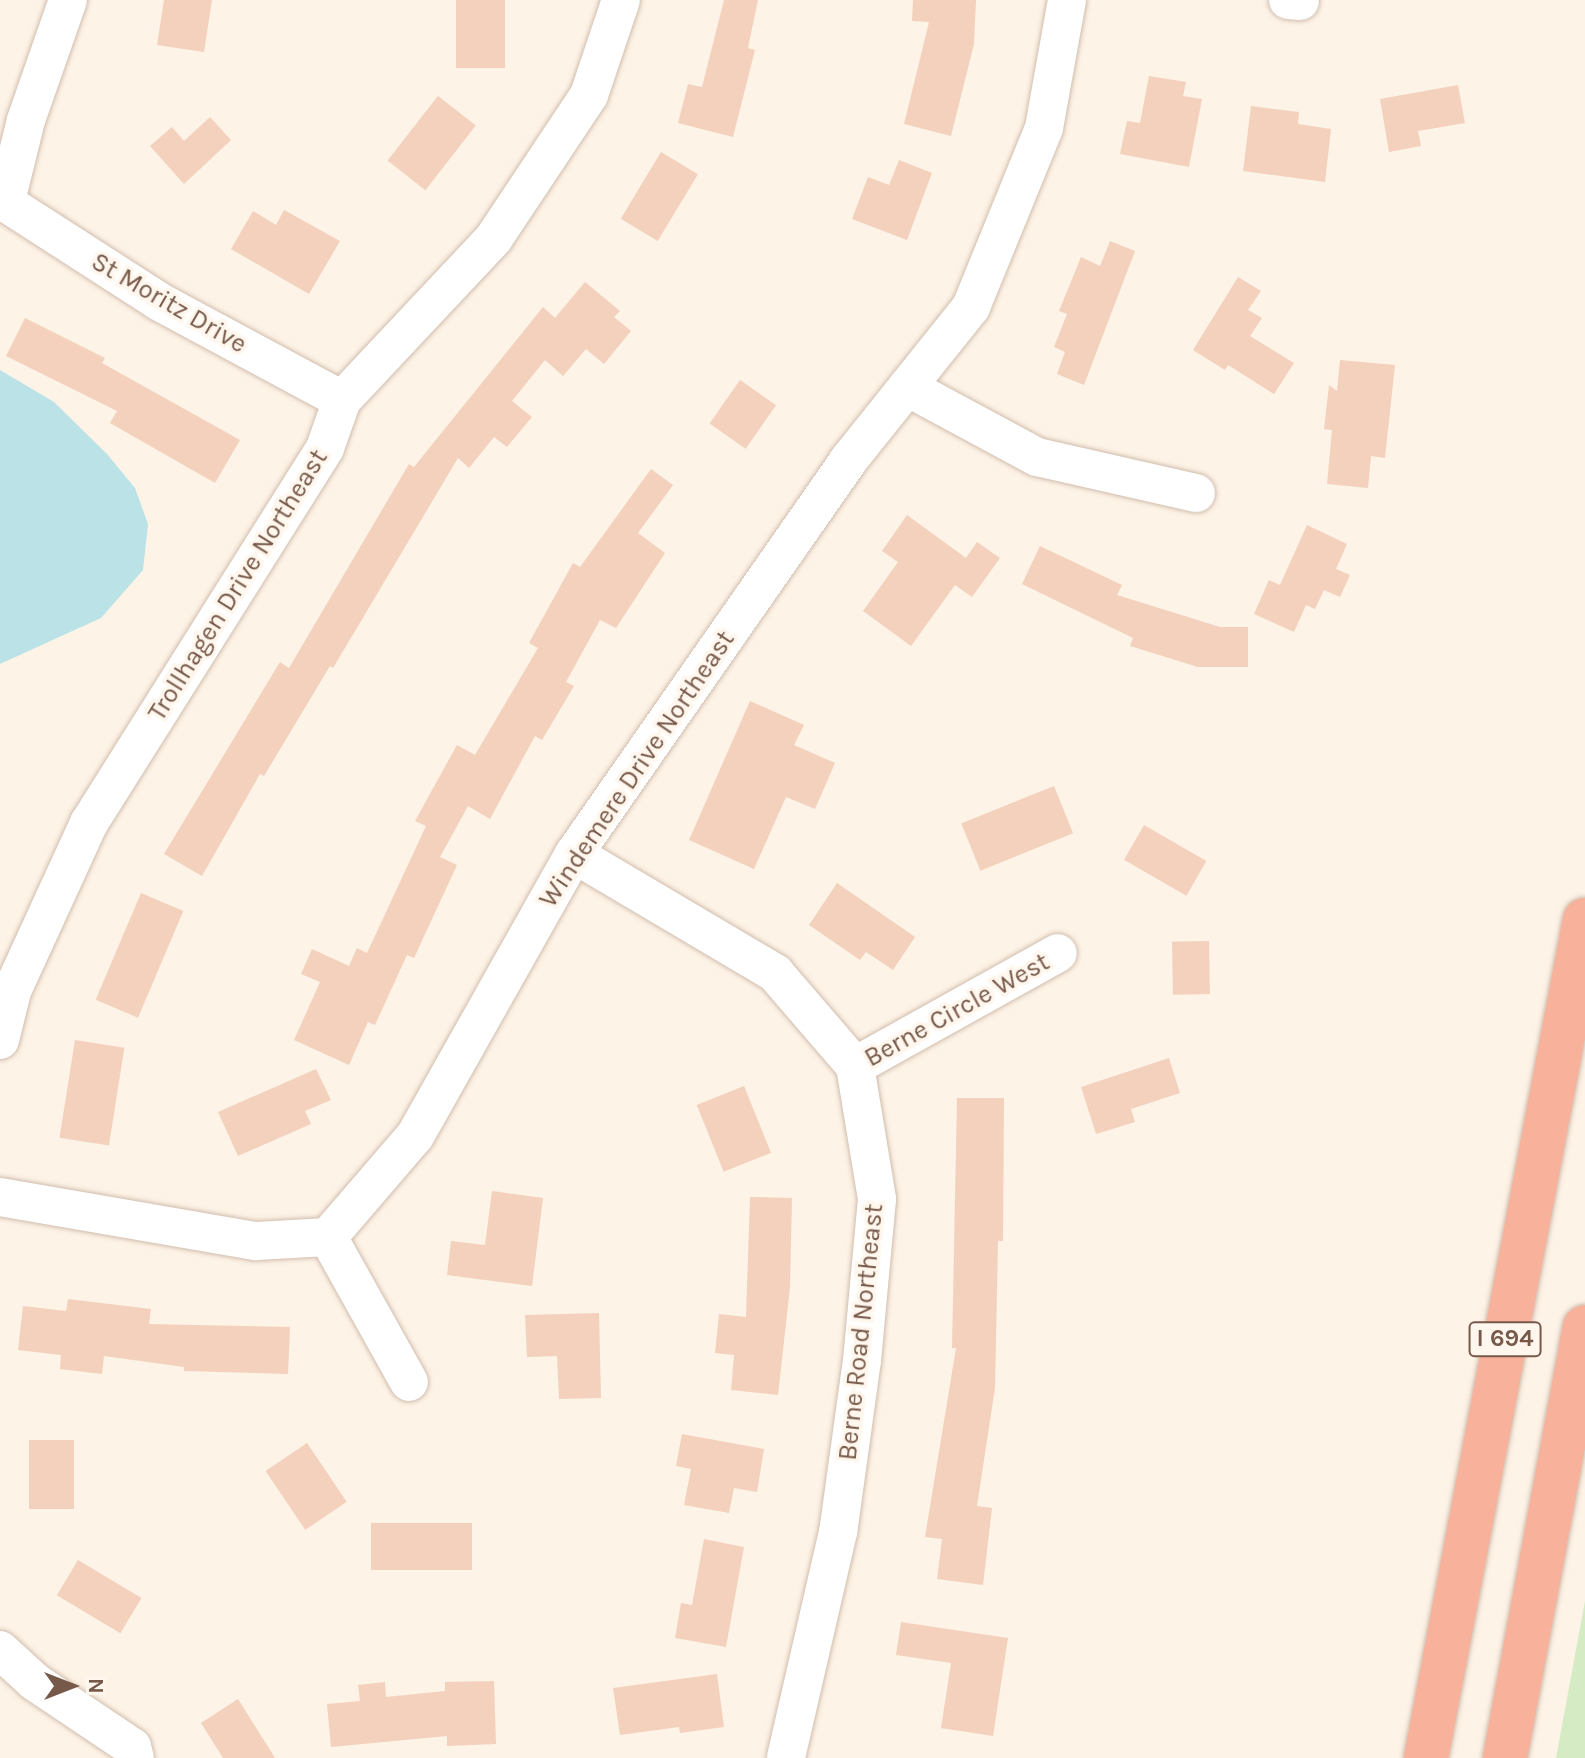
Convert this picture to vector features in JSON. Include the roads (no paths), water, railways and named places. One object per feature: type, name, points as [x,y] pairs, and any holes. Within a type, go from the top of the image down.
[{"type":"highway","name":"I 694","points":[[1426,1758],[1585,920]]},
{"type":"highway","name":"I 694","points":[[1505,1758],[1585,1327]]},
{"type":"street","points":[[3,200],[26,120],[68,0]]},
{"type":"street","name":"Trollhagen Drive Northeast","points":[[0,1040],[12,991],[89,823],[325,448],[342,400],[494,238],[589,95],[621,0]]},
{"type":"street","name":"Windemere Drive Northeast","points":[[328,1237],[415,1136],[574,854],[847,462],[971,307],[1044,128],[1067,0]]},
{"type":"street","points":[[1288,0],[1300,1]]},
{"type":"street","name":"St Moritz Drive","points":[[3,200],[158,301],[342,400]]},
{"type":"street","points":[[907,387],[1037,457],[1196,493]]},
{"type":"street","points":[[574,854],[775,973],[855,1066]]},
{"type":"street","name":"Berne Circle West","points":[[855,1066],[1058,953]]},
{"type":"street","name":"Berne Road Northeast","points":[[786,1758],[838,1532],[862,1360],[877,1199],[855,1066]]},
{"type":"street","points":[[0,1197],[256,1241],[328,1237],[409,1382]]},
{"type":"street","points":[[0,1650],[35,1682],[132,1747],[135,1758]]},
{"type":"water","points":[[0,370],[54,402],[107,454],[135,488],[148,524],[143,570],[101,618],[0,664]]}]
